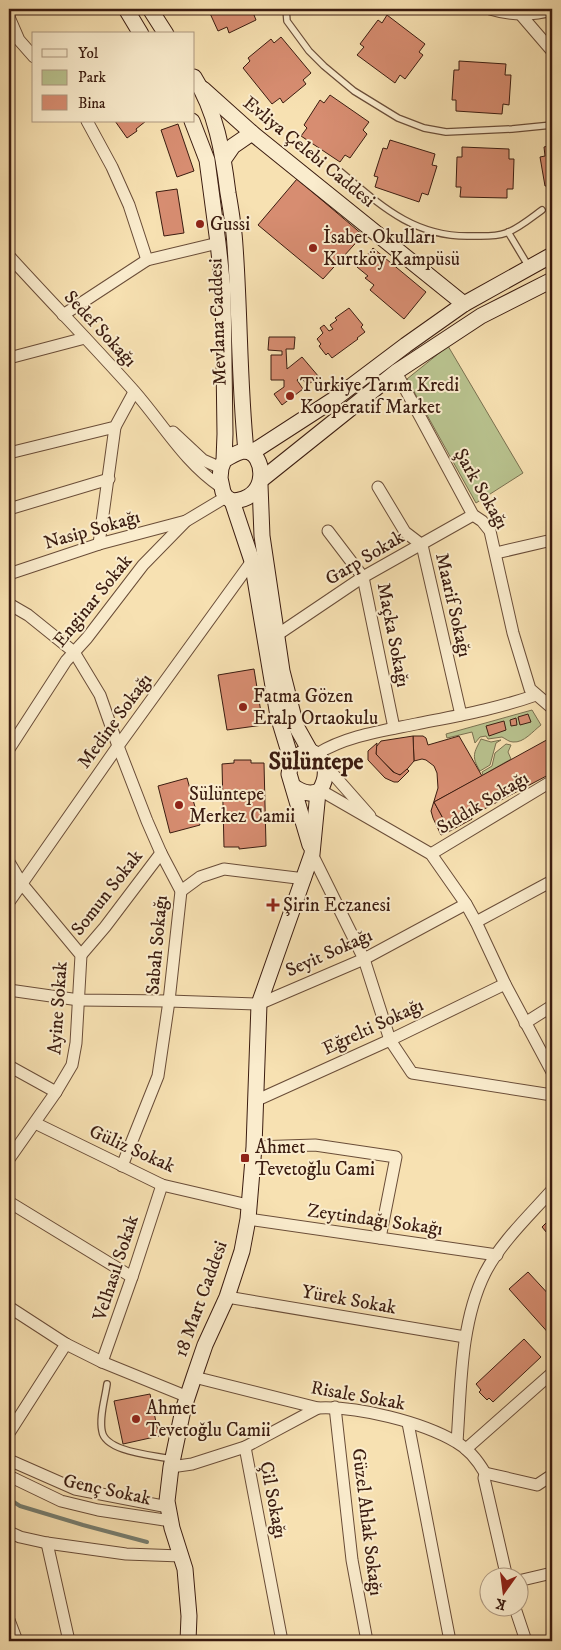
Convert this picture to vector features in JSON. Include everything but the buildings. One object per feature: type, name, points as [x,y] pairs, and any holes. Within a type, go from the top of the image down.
[{"type":"street","points":[[126,9],[140,32]]},
{"type":"street","points":[[150,9],[165,32]]},
{"type":"street","points":[[490,9],[521,15],[543,13],[552,10]]},
{"type":"street","points":[[521,15],[552,50]]},
{"type":"street","points":[[9,17],[19,40],[32,56]]},
{"type":"street","points":[[9,47],[19,40]]},
{"type":"street","name":"Evliya Çelebi Caddesi","points":[[197,81],[252,133],[464,304]]},
{"type":"street","name":"Mevlana Caddesi","points":[[197,81],[217,128],[224,159],[235,243],[241,404],[249,452]]},
{"type":"street","points":[[88,122],[112,167],[129,205],[147,260]]},
{"type":"street","name":"Mevlana Caddesi","points":[[192,122],[207,160],[223,289],[222,464]]},
{"type":"street","points":[[224,159],[233,146],[252,133]]},
{"type":"street","points":[[63,314],[147,260],[218,243]]},
{"type":"street","points":[[164,428],[173,432],[203,460],[222,464],[249,452],[333,400],[464,304],[552,255]]},
{"type":"street","name":"Sedef Sokağı","points":[[9,256],[134,392],[164,428]]},
{"type":"street","points":[[164,428],[174,444],[206,476],[226,495],[238,501],[250,495],[260,482],[396,372],[481,316],[552,280]]},
{"type":"street","points":[[9,358],[85,338]]},
{"type":"street","name":"Şark Sokağı","points":[[396,372],[473,515],[482,520],[490,531],[513,633],[530,689],[552,708]]},
{"type":"street","points":[[99,544],[115,427],[134,392]]},
{"type":"street","points":[[9,453],[115,427]]},
{"type":"street","points":[[249,452],[259,465],[262,536],[282,671],[296,726],[318,757],[376,823]]},
{"type":"street","points":[[222,464],[226,495],[252,561],[276,708],[292,762],[289,774],[312,854],[364,959],[390,1040],[412,1073],[552,1095]]},
{"type":"street","points":[[9,509],[109,479]]},
{"type":"street","name":"Maarif Sokağı","points":[[378,487],[405,532],[422,545],[461,715]]},
{"type":"street","name":"Enginar Sokak","points":[[9,749],[74,652],[143,565],[186,522],[226,495]]},
{"type":"street","name":"Garp Sokak","points":[[277,635],[363,577],[473,515]]},
{"type":"street","name":"Nasip Sokağı","points":[[9,574],[99,544],[186,522]]},
{"type":"street","name":"Maçka Sokağı","points":[[328,530],[363,577],[394,728]]},
{"type":"street","points":[[496,553],[552,540]]},
{"type":"street","name":"Medine Sokağı","points":[[9,902],[118,746],[252,561]]},
{"type":"street","points":[[9,606],[28,615],[74,652]]},
{"type":"street","name":"Sabah Sokağı","points":[[74,652],[100,695],[118,746],[161,853],[182,891],[158,1076],[122,1166]]},
{"type":"street","points":[[292,762],[299,755],[318,757],[334,743],[394,728],[510,704],[536,695]]},
{"type":"street","points":[[318,757],[325,779],[319,791]]},
{"type":"street","name":"Sıddık Sokağı","points":[[431,854],[551,784]]},
{"type":"street","points":[[293,786],[306,792],[319,791],[431,854],[466,904],[476,922],[505,984],[552,1072]]},
{"type":"street","name":"18 Mart Caddesi","points":[[188,1641],[189,1616],[185,1569],[167,1501],[172,1463],[194,1377],[205,1344],[227,1297],[242,1251],[254,1147],[259,1004],[305,879],[312,854],[319,791]]},
{"type":"street","name":"Somun Sokak","points":[[80,955],[105,926],[161,853]]},
{"type":"street","name":"Ayine Sokak","points":[[9,862],[22,884],[80,955],[76,1043],[72,1065],[56,1092],[9,1159]]},
{"type":"street","points":[[182,891],[200,877],[224,869],[305,879]]},
{"type":"street","points":[[476,922],[552,881]]},
{"type":"street","name":"Seyit Sokağı","points":[[259,1004],[364,959],[466,904]]},
{"type":"street","name":"Eğrelti Sokağı","points":[[255,1101],[390,1040],[505,984]]},
{"type":"street","points":[[9,990],[79,1000],[169,1000],[259,1004]]},
{"type":"street","points":[[525,1023],[552,1006]]},
{"type":"street","points":[[9,1066],[56,1092]]},
{"type":"street","name":"Güliz Sokak","points":[[35,1123],[162,1185],[248,1212]]},
{"type":"street","points":[[254,1147],[314,1145],[396,1157],[380,1238]]},
{"type":"street","name":"Velhasıl Sokak","points":[[102,1362],[162,1185]]},
{"type":"street","points":[[461,1445],[466,1328],[473,1300],[485,1272],[496,1255],[552,1190]]},
{"type":"street","points":[[9,1202],[132,1277]]},
{"type":"street","name":"Zeytindağı Sokağı","points":[[248,1212],[380,1238],[496,1255]]},
{"type":"street","name":"Yürek Sokak","points":[[227,1297],[466,1337]]},
{"type":"street","points":[[9,1307],[66,1344],[102,1362],[188,1397]]},
{"type":"street","points":[[9,1433],[66,1344]]},
{"type":"street","points":[[461,1445],[552,1373]]},
{"type":"street","name":"Risale Sokak","points":[[194,1377],[318,1408],[335,1407],[369,1412],[408,1422],[461,1445],[478,1461],[485,1473],[484,1478],[504,1568]]},
{"type":"street","name":"Güzel Ahlak Sokağı","points":[[335,1407],[352,1560],[367,1641]]},
{"type":"street","name":"Çil Sokağı","points":[[282,1641],[245,1447],[318,1408]]},
{"type":"street","points":[[408,1422],[450,1641]]},
{"type":"street","points":[[172,1463],[192,1464],[245,1447]]},
{"type":"street","name":"Genç Sokak","points":[[9,1460],[75,1489],[170,1514]]},
{"type":"street","points":[[485,1473],[537,1485],[552,1475]]},
{"type":"street","name":"Genç Sokak","points":[[9,1476],[62,1501],[98,1510],[170,1514]]},
{"type":"street","points":[[9,1532],[20,1537],[48,1543],[126,1554],[181,1556]]},
{"type":"street","points":[[48,1543],[69,1641]]},
{"type":"street","points":[[528,1579],[552,1573]]},
{"type":"street","points":[[518,1618],[526,1641]]},
{"type":"street","points":[[9,1620],[17,1641]]},
{"type":"lane","points":[[286,9],[287,21],[309,51],[324,66],[370,102],[405,121],[424,128],[446,132],[552,125]]},
{"type":"lane","points":[[341,172],[393,214],[421,228],[444,235],[463,237],[508,232],[542,210]]},
{"type":"lane","points":[[508,232],[529,267]]},
{"type":"lane","points":[[107,1384],[102,1431],[107,1441],[116,1447],[172,1463]]},
{"type":"green space","points":[[448,346],[523,473],[476,503],[407,379]]},
{"type":"green space","points":[[532,710],[541,725],[521,741],[512,742],[502,737],[488,739],[486,736],[480,737],[475,743],[472,732],[447,738],[446,734]]},
{"type":"green space","points":[[481,739],[491,742],[501,740],[496,743],[490,765],[480,771],[475,762],[474,755]]},
{"type":"green space","points":[[506,744],[511,745],[508,752],[511,759],[483,775],[482,772],[492,766],[495,753]]},
{"type":"waterway","points":[[9,1499],[20,1506],[147,1542]]},
{"type":"place","name":"Gussi","points":[[200,224]]},
{"type":"place","name":"İsabet Okulları Kurtköy Kampüsü","points":[[313,248]]},
{"type":"place","name":"Türkiye Tarım Kredi Kooperatif Market","points":[[290,396]]},
{"type":"place","name":"Fatma Gözen Eralp Ortaokulu","points":[[243,707]]},
{"type":"place","name":"Sülüntepe Merkez Camii","points":[[179,805]]},
{"type":"place","name":"Şirin Eczanesi","points":[[273,905]]},
{"type":"place","name":"Ahmet Tevetoğlu Cami","points":[[245,1158]]},
{"type":"place","name":"Ahmet Tevetoğlu Camii","points":[[136,1419]]},
{"type":"district","name":"Sülüntepe","points":[[316,762]]}]
